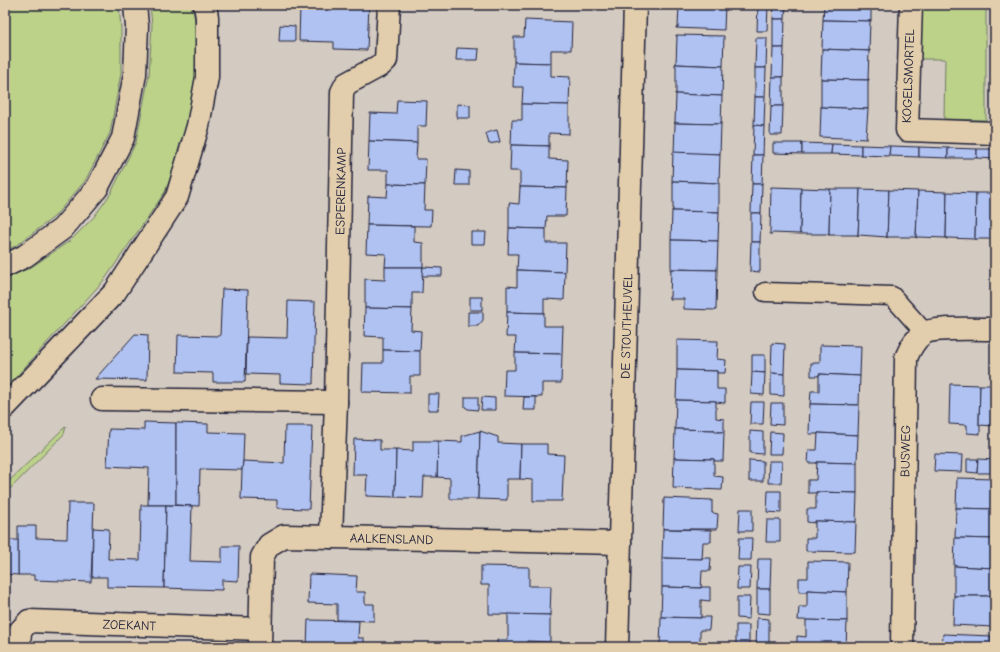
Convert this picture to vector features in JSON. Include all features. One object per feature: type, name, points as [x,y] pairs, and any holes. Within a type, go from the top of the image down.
[{"type":"main road","points":[[5,266],[25,256],[62,229],[97,188],[123,138],[135,74],[137,26],[135,5]]},
{"type":"main road","points":[[5,407],[115,292],[177,197],[198,126],[207,76],[207,17],[205,5]]},
{"type":"main road","name":"ESPERENKAMP","points":[[331,537],[336,402],[342,92],[346,84],[381,65],[386,60],[389,5]]},
{"type":"main road","name":"DE STOUTHEUVEL","points":[[617,647],[635,5]]},
{"type":"main road","name":"KOGELSMORTEL","points":[[911,5],[907,130],[995,133]]},
{"type":"main road","points":[[925,333],[939,330],[995,329]]},
{"type":"main road","name":"BUSWEG","points":[[902,647],[906,358],[910,348],[925,333]]},
{"type":"main road","points":[[102,399],[336,402]]},
{"type":"main road","name":"AALKENSLAND","points":[[260,638],[262,557],[269,545],[284,536],[620,543]]},
{"type":"main road","name":"ZOEKANT","points":[[19,647],[20,631],[29,621],[260,638]]},
{"type":"lane","points":[[765,292],[892,296],[925,333]]},
{"type":"green space","points":[[5,5],[119,5],[121,29],[121,73],[110,133],[85,181],[54,217],[17,245],[5,251]]},
{"type":"green space","points":[[150,5],[192,5],[195,21],[197,81],[191,126],[165,192],[105,279],[5,389],[5,278],[30,268],[71,240],[94,217],[111,193],[136,142],[149,75],[152,25]]},
{"type":"green space","points":[[922,5],[986,6],[986,120],[944,119],[945,59],[919,59]]},
{"type":"green space","points":[[66,426],[64,434],[5,494],[5,485]]},
{"type":"building","points":[[300,5],[369,5],[367,50],[334,49],[334,42],[299,41]]},
{"type":"building","points":[[679,5],[725,5],[724,30],[676,28],[678,27]]},
{"type":"building","points":[[758,5],[768,5],[767,31],[757,31]]},
{"type":"building","points":[[774,5],[786,5],[785,19],[773,19]]},
{"type":"building","points":[[824,5],[871,5],[871,21],[823,20]]},
{"type":"building","points":[[773,19],[785,19],[784,48],[773,48]]},
{"type":"building","points":[[525,20],[572,22],[571,50],[551,50],[551,63],[514,62],[514,37],[524,37]]},
{"type":"building","points":[[823,20],[871,21],[870,51],[822,49]]},
{"type":"building","points":[[280,25],[295,26],[295,41],[279,41]]},
{"type":"building","points":[[676,35],[724,36],[723,66],[676,64]]},
{"type":"building","points":[[756,38],[767,38],[766,68],[755,68]]},
{"type":"building","points":[[457,48],[479,49],[478,60],[456,60]]},
{"type":"building","points":[[773,48],[784,48],[783,77],[772,77]]},
{"type":"building","points":[[822,49],[869,51],[869,80],[821,79]]},
{"type":"building","points":[[514,62],[551,63],[551,76],[570,77],[569,105],[522,104],[523,87],[513,87]]},
{"type":"building","points":[[675,64],[723,66],[722,96],[675,94]]},
{"type":"building","points":[[755,68],[766,68],[765,97],[755,97]]},
{"type":"building","points":[[772,77],[783,77],[783,106],[771,106]]},
{"type":"building","points":[[821,79],[869,80],[868,109],[821,107]]},
{"type":"building","points":[[676,94],[722,96],[721,124],[674,123]]},
{"type":"building","points":[[755,97],[765,97],[764,126],[754,125]]},
{"type":"building","points":[[397,100],[427,101],[426,126],[417,126],[417,143],[369,141],[370,113],[396,114]]},
{"type":"building","points":[[457,104],[470,105],[470,118],[457,118]]},
{"type":"building","points":[[522,104],[569,105],[569,134],[549,133],[549,146],[511,145],[512,120],[522,120]]},
{"type":"building","points":[[771,106],[783,106],[782,135],[770,135]]},
{"type":"building","points":[[821,107],[868,109],[867,139],[820,137]]},
{"type":"building","points":[[674,123],[721,124],[720,154],[674,153]]},
{"type":"building","points":[[754,125],[764,126],[763,155],[753,155]]},
{"type":"building","points":[[497,130],[500,142],[489,144],[486,133]]},
{"type":"building","points":[[369,141],[417,143],[416,159],[426,159],[425,185],[388,184],[388,170],[368,170]]},
{"type":"building","points":[[773,143],[802,143],[802,154],[773,153]]},
{"type":"building","points":[[802,143],[832,144],[831,154],[802,154]]},
{"type":"building","points":[[832,144],[861,145],[861,155],[831,154]]},
{"type":"building","points":[[511,145],[549,146],[549,159],[568,160],[567,188],[520,187],[520,171],[510,171]]},
{"type":"building","points":[[861,145],[890,146],[889,156],[861,155]]},
{"type":"building","points":[[890,146],[919,147],[919,157],[889,156]]},
{"type":"building","points":[[919,147],[948,148],[948,158],[919,157]]},
{"type":"building","points":[[948,148],[977,149],[977,158],[948,158]]},
{"type":"building","points":[[977,149],[995,149],[995,159],[977,158]]},
{"type":"building","points":[[673,152],[720,154],[719,183],[672,181]]},
{"type":"building","points":[[753,155],[763,155],[762,184],[752,184]]},
{"type":"building","points":[[456,170],[469,171],[469,185],[455,185]]},
{"type":"building","points":[[672,181],[719,183],[719,212],[672,211]]},
{"type":"building","points":[[388,184],[425,185],[424,210],[432,210],[431,226],[367,225],[368,196],[387,197]]},
{"type":"building","points":[[752,184],[762,184],[761,213],[751,213]]},
{"type":"building","points":[[520,187],[567,188],[566,216],[547,216],[546,229],[509,228],[509,203],[519,204]]},
{"type":"building","points":[[771,187],[801,188],[800,234],[770,234]]},
{"type":"building","points":[[801,188],[830,189],[829,235],[800,234]]},
{"type":"building","points":[[830,189],[860,189],[858,237],[858,235],[829,235]]},
{"type":"building","points":[[860,189],[889,190],[887,238],[859,235],[858,237]]},
{"type":"building","points":[[889,190],[918,191],[916,238],[887,238]]},
{"type":"building","points":[[918,191],[947,192],[946,238],[916,238]]},
{"type":"building","points":[[947,192],[976,193],[975,240],[946,239]]},
{"type":"building","points":[[976,193],[995,193],[995,239],[975,240]]},
{"type":"building","points":[[672,211],[719,212],[718,241],[671,240]]},
{"type":"building","points":[[751,213],[761,213],[760,242],[751,242]]},
{"type":"building","points":[[367,225],[414,226],[414,242],[423,243],[423,267],[385,267],[386,254],[366,253]]},
{"type":"building","points":[[509,228],[546,229],[546,243],[566,243],[565,272],[517,270],[518,254],[508,254]]},
{"type":"building","points":[[471,232],[486,232],[485,244],[471,244]]},
{"type":"building","points":[[671,240],[718,241],[717,270],[670,269]]},
{"type":"building","points":[[751,242],[760,242],[760,272],[750,271]]},
{"type":"building","points":[[385,267],[423,267],[422,293],[412,293],[412,309],[365,308],[365,279],[385,280]]},
{"type":"building","points":[[423,267],[442,268],[442,276],[422,276]]},
{"type":"building","points":[[670,269],[717,270],[716,310],[684,309],[684,299],[669,299]]},
{"type":"building","points":[[517,270],[565,272],[564,300],[544,299],[544,313],[507,312],[507,286],[517,287]]},
{"type":"building","points":[[222,289],[248,290],[245,382],[213,382],[213,373],[177,372],[178,335],[220,336]]},
{"type":"building","points":[[470,297],[482,297],[482,310],[470,310]]},
{"type":"building","points":[[288,301],[315,302],[313,384],[280,383],[280,375],[246,374],[247,337],[287,338]]},
{"type":"building","points":[[365,308],[412,309],[411,330],[421,331],[420,351],[383,350],[383,337],[364,336]]},
{"type":"building","points":[[468,312],[483,312],[483,320],[478,326],[468,326]]},
{"type":"building","points":[[507,312],[544,313],[544,326],[563,326],[562,354],[515,353],[516,337],[506,337]]},
{"type":"building","points":[[135,334],[148,335],[147,380],[95,379]]},
{"type":"building","points":[[677,340],[718,341],[717,359],[726,360],[725,373],[717,373],[717,371],[677,370]]},
{"type":"building","points":[[772,343],[785,344],[784,374],[771,373]]},
{"type":"building","points":[[820,345],[861,346],[860,376],[819,374],[819,376],[811,376],[811,363],[820,363]]},
{"type":"building","points":[[383,350],[420,351],[420,376],[410,376],[410,393],[362,392],[363,363],[383,363]]},
{"type":"building","points":[[515,353],[562,354],[561,383],[542,383],[542,397],[504,396],[505,370],[515,370]]},
{"type":"building","points":[[752,355],[765,355],[765,373],[752,372]]},
{"type":"building","points":[[677,370],[717,371],[717,389],[725,389],[725,403],[716,401],[676,400]]},
{"type":"building","points":[[752,372],[765,373],[764,395],[751,394]]},
{"type":"building","points":[[771,373],[784,374],[784,396],[771,395]]},
{"type":"building","points":[[819,374],[860,376],[859,405],[810,404],[811,391],[819,391]]},
{"type":"building","points":[[950,384],[980,385],[980,434],[967,433],[967,425],[949,424]]},
{"type":"building","points":[[980,385],[995,385],[995,426],[979,425]]},
{"type":"building","points":[[428,394],[439,394],[438,410],[428,410]]},
{"type":"building","points":[[465,397],[478,397],[478,410],[468,409],[465,407]]},
{"type":"building","points":[[482,397],[495,398],[495,410],[481,410]]},
{"type":"building","points":[[524,397],[536,397],[536,410],[523,410]]},
{"type":"building","points":[[676,400],[716,401],[716,418],[724,419],[724,432],[715,432],[715,430],[675,429]]},
{"type":"building","points":[[751,402],[764,402],[763,424],[750,424]]},
{"type":"building","points":[[771,403],[783,403],[783,425],[770,424]]},
{"type":"building","points":[[810,404],[859,405],[858,435],[809,434]]},
{"type":"building","points":[[144,422],[176,423],[176,505],[148,505],[149,468],[107,466],[109,429],[144,430]]},
{"type":"building","points":[[176,423],[208,424],[208,432],[244,433],[242,470],[200,469],[199,506],[176,505]]},
{"type":"building","points":[[285,426],[312,426],[309,509],[277,508],[277,500],[241,499],[243,461],[284,463]]},
{"type":"building","points":[[675,429],[715,430],[715,432],[724,432],[723,461],[714,461],[714,459],[674,458]]},
{"type":"building","points":[[480,431],[478,499],[450,499],[450,478],[437,477],[438,441],[462,442],[462,436]]},
{"type":"building","points":[[480,431],[498,437],[498,443],[521,444],[520,479],[507,479],[507,500],[478,499]]},
{"type":"building","points":[[750,431],[763,432],[763,454],[750,453]]},
{"type":"building","points":[[770,432],[783,433],[782,454],[769,454]]},
{"type":"building","points":[[818,433],[858,435],[857,463],[808,463],[809,450],[817,450]]},
{"type":"building","points":[[354,439],[380,440],[380,450],[396,450],[395,497],[366,496],[367,475],[353,475]]},
{"type":"building","points":[[413,441],[438,441],[437,477],[424,477],[423,498],[395,497],[396,450],[413,451]]},
{"type":"building","points":[[521,444],[547,444],[547,454],[564,455],[562,501],[533,501],[533,480],[520,479]]},
{"type":"building","points":[[935,454],[963,455],[962,472],[934,471]]},
{"type":"building","points":[[674,458],[714,459],[714,476],[723,477],[722,490],[673,488]]},
{"type":"building","points":[[967,459],[978,459],[977,473],[967,472]]},
{"type":"building","points":[[978,459],[995,460],[995,473],[977,473]]},
{"type":"building","points":[[749,460],[763,461],[763,481],[749,481]]},
{"type":"building","points":[[769,461],[782,461],[781,483],[768,483]]},
{"type":"building","points":[[817,462],[857,463],[857,493],[808,493],[808,480],[816,480]]},
{"type":"building","points":[[957,478],[995,479],[995,509],[956,508]]},
{"type":"building","points":[[768,491],[781,491],[781,513],[767,512]]},
{"type":"building","points":[[816,492],[857,493],[856,522],[807,522],[807,509],[816,509]]},
{"type":"building","points":[[664,498],[712,500],[712,513],[718,514],[717,529],[663,529]]},
{"type":"building","points":[[68,503],[94,503],[91,582],[34,580],[34,575],[18,575],[18,526],[36,526],[36,538],[67,539]]},
{"type":"building","points":[[141,505],[166,505],[164,588],[107,587],[107,577],[92,577],[93,528],[109,529],[108,559],[140,560]]},
{"type":"building","points":[[166,505],[192,506],[190,561],[222,562],[222,546],[239,546],[238,581],[222,580],[222,590],[164,588]]},
{"type":"building","points":[[956,508],[995,509],[995,539],[955,538]]},
{"type":"building","points":[[740,509],[752,509],[752,531],[739,531]]},
{"type":"building","points":[[767,520],[780,520],[780,542],[766,542]]},
{"type":"building","points":[[815,521],[856,522],[855,552],[806,551],[806,538],[815,538]]},
{"type":"building","points":[[663,529],[711,530],[711,542],[703,542],[702,559],[662,558]]},
{"type":"building","points":[[739,538],[752,538],[751,560],[738,560]]},
{"type":"building","points":[[955,538],[995,539],[994,568],[954,566]]},
{"type":"building","points":[[5,540],[18,540],[18,575],[5,574]]},
{"type":"building","points":[[662,558],[711,558],[710,571],[702,571],[701,588],[662,587]]},
{"type":"building","points":[[758,559],[771,559],[770,589],[757,589]]},
{"type":"building","points":[[808,561],[848,562],[847,592],[807,590],[807,592],[799,592],[799,578],[808,578]]},
{"type":"building","points":[[481,566],[529,567],[529,586],[551,586],[550,615],[489,614],[489,585],[481,585]]},
{"type":"building","points":[[954,566],[994,568],[995,566],[994,596],[954,596]]},
{"type":"building","points":[[738,567],[751,567],[750,589],[737,589]]},
{"type":"building","points":[[309,574],[357,576],[356,592],[365,592],[365,604],[374,604],[374,621],[337,620],[337,604],[308,603]]},
{"type":"building","points":[[662,587],[710,587],[710,601],[701,600],[701,618],[661,617]]},
{"type":"building","points":[[757,589],[770,589],[770,614],[757,613]]},
{"type":"building","points":[[807,590],[847,592],[847,621],[798,620],[799,607],[807,607]]},
{"type":"building","points":[[954,596],[995,596],[993,627],[953,625]]},
{"type":"building","points":[[737,597],[750,597],[749,619],[737,618]]},
{"type":"building","points":[[508,614],[550,615],[550,642],[527,641],[527,647],[497,647],[497,640],[508,640]]},
{"type":"building","points":[[661,617],[710,617],[709,630],[700,630],[700,646],[660,646]]},
{"type":"building","points":[[757,618],[769,619],[769,647],[756,647]]},
{"type":"building","points":[[308,620],[359,621],[358,638],[364,638],[364,647],[307,647]]},
{"type":"building","points":[[806,620],[847,621],[846,647],[797,647],[797,636],[806,637]]},
{"type":"building","points":[[736,625],[749,625],[749,647],[736,647]]},
{"type":"building","points":[[943,634],[991,636],[991,647],[942,647]]},
{"type":"building","points":[[700,646],[708,647],[660,647]]}]
